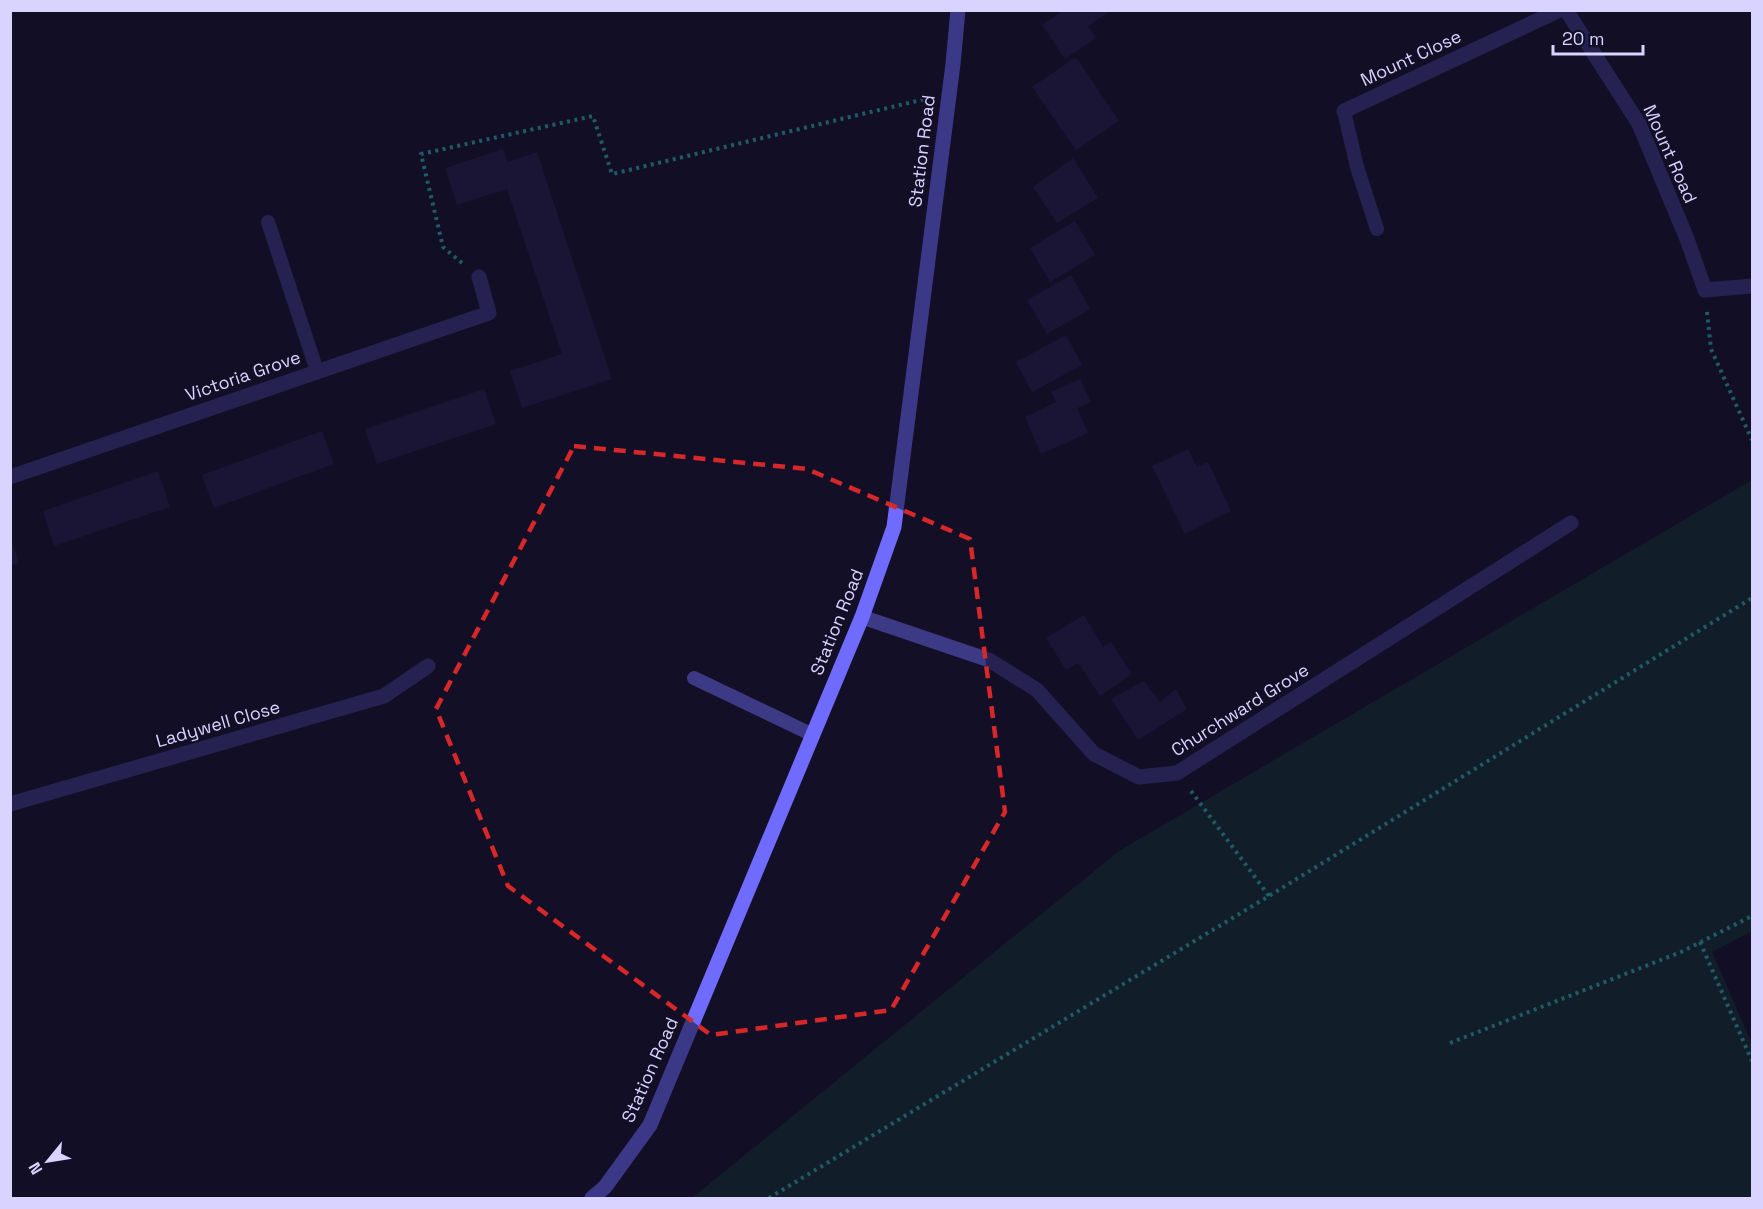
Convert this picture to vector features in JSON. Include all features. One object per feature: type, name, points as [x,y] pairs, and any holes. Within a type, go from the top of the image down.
[{"type":"street","name":"Station Road","points":[[592,1198],[605,1187],[650,1125],[862,617],[894,527],[958,10]]},
{"type":"street","name":"Mount Close","points":[[1344,111],[1560,10]]},
{"type":"street","name":"Mount Road","points":[[1566,10],[1639,124],[1687,239],[1705,290]]},
{"type":"street","name":"Victoria Grove","points":[[10,477],[489,313],[479,277]]},
{"type":"street","points":[[1705,290],[1752,286]]},
{"type":"street","name":"Churchward Grove","points":[[862,617],[989,660],[1037,690],[1094,754],[1139,777],[1177,773],[1571,523]]},
{"type":"street","name":"Ladywell Close","points":[[10,804],[384,696],[428,666]]},
{"type":"lane","points":[[1344,111],[1357,168],[1377,230]]},
{"type":"lane","points":[[268,222],[317,371]]},
{"type":"lane","points":[[694,678],[813,735]]},
{"type":"path","points":[[479,277],[443,247],[421,154],[593,116],[612,174],[949,93]]},
{"type":"path","points":[[1705,290],[1711,349],[1752,440]]},
{"type":"path","points":[[769,1198],[1269,896],[1752,598]]},
{"type":"path","points":[[1177,773],[1269,896]]},
{"type":"path","points":[[1450,1043],[1681,952],[1752,916]]},
{"type":"path","points":[[1700,942],[1752,1061]]},
{"type":"highlighted area","points":[[574,446],[807,469],[970,539],[1005,812],[891,1010],[711,1035],[508,886],[436,709]]},
{"type":"green space","points":[[1752,480],[1752,931],[1712,952],[1752,1044],[1752,1198],[692,1198],[1119,851]]},
{"type":"building","points":[[1064,10],[1111,10],[1088,26],[1096,38],[1065,59],[1042,25]]},
{"type":"building","points":[[1076,57],[1119,121],[1076,150],[1032,87]]},
{"type":"building","points":[[503,149],[508,162],[537,152],[612,379],[522,408],[510,371],[562,354],[507,189],[457,205],[445,168]]},
{"type":"building","points":[[1073,158],[1098,198],[1057,223],[1033,187]]},
{"type":"building","points":[[1075,221],[1095,255],[1050,282],[1030,248]]},
{"type":"building","points":[[1071,275],[1090,309],[1047,334],[1027,300]]},
{"type":"building","points":[[1066,335],[1082,365],[1032,392],[1016,362]]},
{"type":"building","points":[[1080,379],[1091,402],[1077,408],[1088,433],[1041,454],[1025,417],[1056,402],[1051,392]]},
{"type":"building","points":[[484,389],[496,424],[377,464],[365,429]]},
{"type":"building","points":[[322,431],[334,464],[214,508],[202,475]]},
{"type":"building","points":[[1188,449],[1197,467],[1208,462],[1231,511],[1185,534],[1152,466]]},
{"type":"building","points":[[158,471],[170,507],[54,546],[43,511]]},
{"type":"building","points":[[10,537],[19,563],[10,566]]},
{"type":"building","points":[[1084,615],[1103,647],[1111,642],[1132,674],[1100,696],[1078,663],[1066,670],[1046,638]]},
{"type":"building","points":[[1144,681],[1160,702],[1176,689],[1187,709],[1138,740],[1111,699]]}]
